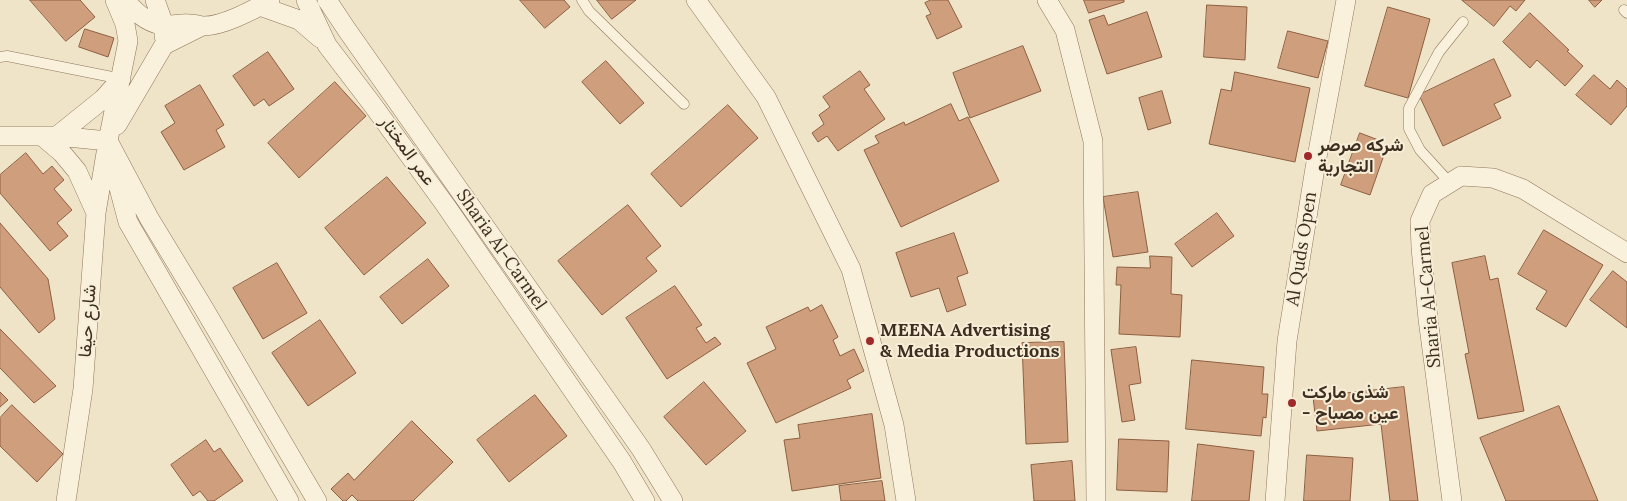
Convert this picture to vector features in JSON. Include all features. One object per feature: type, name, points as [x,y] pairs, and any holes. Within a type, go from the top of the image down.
[{"type":"street","name":"شارع حيفا","points":[[66,501],[83,389],[96,213],[128,41],[125,24],[115,0]]},
{"type":"street","points":[[125,0],[149,21],[164,25],[190,24],[203,26]]},
{"type":"street","points":[[155,0],[164,25],[164,45],[108,141],[128,222],[289,501]]},
{"type":"street","name":"عمر المختار","points":[[306,0],[327,44],[446,206],[622,462],[644,501]]},
{"type":"street","name":"Sharia Al-Carmel","points":[[327,0],[641,449],[672,501]]},
{"type":"street","points":[[696,0],[766,97],[851,269],[894,425],[906,501]]},
{"type":"street","points":[[1047,0],[1065,30],[1093,141],[1096,501]]},
{"type":"street","name":"Al Quds Open","points":[[1275,501],[1287,341],[1346,0]]},
{"type":"street","points":[[164,45],[203,26],[219,23],[265,3],[299,20],[327,44]]},
{"type":"street","points":[[49,136],[103,99],[122,78]]},
{"type":"street","points":[[0,136],[49,136],[108,141]]},
{"type":"street","points":[[49,136],[77,171],[96,213]]},
{"type":"street","points":[[108,141],[149,218],[208,315],[316,501]]},
{"type":"street","name":"Sharia Al-Carmel","points":[[1452,501],[1428,319],[1421,248],[1420,221],[1432,194],[1461,176],[1493,178],[1523,189],[1627,253]]},
{"type":"street","points":[[94,239],[107,221],[128,222]]},
{"type":"lane","points":[[582,0],[589,11],[684,104]]},
{"type":"lane","points":[[1450,183],[1416,143],[1409,129],[1409,108],[1439,52],[1463,22]]},
{"type":"lane","points":[[0,57],[7,56],[122,78]]},
{"type":"building","points":[[30,0],[80,0],[95,17],[66,41]]},
{"type":"building","points":[[520,0],[564,0],[570,7],[545,28]]},
{"type":"building","points":[[597,0],[636,0],[612,19]]},
{"type":"building","points":[[931,0],[948,0],[962,27],[937,39],[926,16],[931,14],[925,3]]},
{"type":"building","points":[[1084,0],[1124,0],[1124,2],[1089,13]]},
{"type":"building","points":[[1462,0],[1525,0],[1516,11],[1510,6],[1494,26]]},
{"type":"building","points":[[1589,0],[1602,0],[1595,7]]},
{"type":"building","points":[[1207,5],[1247,7],[1245,60],[1204,57]]},
{"type":"building","points":[[1388,7],[1430,19],[1408,98],[1365,86]]},
{"type":"building","points":[[1147,12],[1162,57],[1107,74],[1089,20],[1104,15],[1108,25]]},
{"type":"building","points":[[1530,13],[1583,66],[1565,86],[1537,60],[1530,68],[1503,42]]},
{"type":"building","points":[[85,29],[114,38],[108,57],[79,47]]},
{"type":"building","points":[[1288,31],[1328,41],[1318,78],[1278,68]]},
{"type":"building","points":[[1023,46],[1041,91],[970,118],[953,73]]},
{"type":"building","points":[[268,52],[294,89],[269,106],[264,99],[254,106],[233,76]]},
{"type":"building","points":[[1494,59],[1511,96],[1494,104],[1501,118],[1443,146],[1419,95]]},
{"type":"building","points":[[606,61],[644,103],[620,124],[582,82]]},
{"type":"building","points":[[860,71],[870,85],[864,89],[885,119],[838,151],[827,136],[818,142],[812,133],[824,124],[819,115],[830,107],[823,97]]},
{"type":"building","points":[[1235,72],[1310,88],[1295,162],[1209,144],[1221,89],[1231,91]]},
{"type":"building","points":[[1594,75],[1610,89],[1617,80],[1627,89],[1627,106],[1611,125],[1576,95]]},
{"type":"building","points":[[335,82],[366,116],[299,178],[268,143]]},
{"type":"building","points":[[200,85],[224,125],[216,130],[225,147],[184,170],[161,132],[175,123],[165,106]]},
{"type":"building","points":[[1162,91],[1171,123],[1148,130],[1139,98]]},
{"type":"building","points":[[951,104],[959,121],[968,117],[999,181],[901,227],[864,150],[879,143],[875,136],[904,122],[905,125]]},
{"type":"building","points":[[728,105],[758,138],[681,207],[651,174]]},
{"type":"building","points":[[1360,133],[1381,141],[1378,149],[1385,152],[1370,195],[1341,185]]},
{"type":"building","points":[[26,153],[43,174],[52,166],[64,180],[54,189],[72,210],[57,223],[68,236],[50,251],[0,193],[0,175]]},
{"type":"building","points":[[387,177],[426,223],[364,275],[325,228]]},
{"type":"building","points":[[1138,192],[1148,252],[1113,257],[1103,197]]},
{"type":"building","points":[[628,205],[661,246],[646,258],[657,271],[602,315],[558,261]]},
{"type":"building","points":[[1217,213],[1234,236],[1192,267],[1175,244]]},
{"type":"building","points":[[0,223],[48,279],[55,319],[39,333],[0,287]]},
{"type":"building","points":[[1544,230],[1603,265],[1566,327],[1536,309],[1547,291],[1518,274]]},
{"type":"building","points":[[954,233],[968,273],[957,277],[966,305],[947,312],[939,288],[911,297],[896,253]]},
{"type":"building","points":[[1150,256],[1172,257],[1171,294],[1182,295],[1180,337],[1119,334],[1121,285],[1116,285],[1117,267],[1150,268]]},
{"type":"building","points":[[1485,256],[1490,280],[1498,278],[1524,411],[1478,419],[1465,354],[1469,353],[1452,263]]},
{"type":"building","points":[[428,259],[449,286],[402,324],[380,297]]},
{"type":"building","points":[[277,263],[307,313],[263,339],[233,288]]},
{"type":"building","points":[[1613,271],[1627,282],[1627,328],[1590,300]]},
{"type":"building","points":[[675,286],[702,325],[696,328],[706,343],[715,337],[721,344],[667,379],[626,318]]},
{"type":"building","points":[[822,305],[838,337],[833,340],[840,356],[854,349],[864,371],[847,380],[851,388],[776,423],[747,363],[776,349],[766,327],[808,307],[810,311]]},
{"type":"building","points":[[320,320],[356,373],[308,406],[272,353]]},
{"type":"building","points":[[0,329],[56,386],[34,403],[0,368]]},
{"type":"building","points":[[1064,342],[1068,442],[1026,444],[1022,343]]},
{"type":"building","points":[[1136,347],[1141,383],[1129,385],[1135,420],[1122,422],[1111,350]]},
{"type":"building","points":[[1192,360],[1264,367],[1262,394],[1268,394],[1266,418],[1263,417],[1261,436],[1186,429]]},
{"type":"building","points":[[704,382],[746,431],[706,465],[664,417]]},
{"type":"building","points":[[1404,387],[1418,501],[1390,501],[1381,424],[1317,431],[1313,397]]},
{"type":"building","points":[[0,392],[8,400],[0,407]]},
{"type":"building","points":[[535,395],[567,436],[509,482],[477,440]]},
{"type":"building","points":[[12,405],[63,454],[37,482],[0,446],[0,418]]},
{"type":"building","points":[[1559,406],[1598,501],[1506,501],[1480,438]]},
{"type":"building","points":[[872,414],[881,478],[792,491],[784,440],[800,438],[798,425]]},
{"type":"building","points":[[412,421],[453,462],[413,501],[358,501],[352,495],[346,501],[343,501],[331,489],[348,473],[354,480]]},
{"type":"building","points":[[1119,439],[1169,441],[1167,492],[1117,490]]},
{"type":"building","points":[[206,440],[214,452],[220,448],[243,481],[214,501],[208,501],[200,491],[193,496],[171,465]]},
{"type":"building","points":[[1198,444],[1254,451],[1249,501],[1192,501]]},
{"type":"building","points":[[1307,455],[1353,458],[1350,501],[1304,501]]},
{"type":"building","points":[[1072,461],[1075,501],[1034,501],[1031,465]]},
{"type":"building","points":[[882,481],[885,501],[841,501],[839,486]]},
{"type":"place","name":"شركه صرصر التجارية","points":[[1308,156]]},
{"type":"place","name":"MEENA Advertising & Media Productions","points":[[870,341]]},
{"type":"place","name":"شذى ماركت - عين مصباح","points":[[1292,403]]}]
